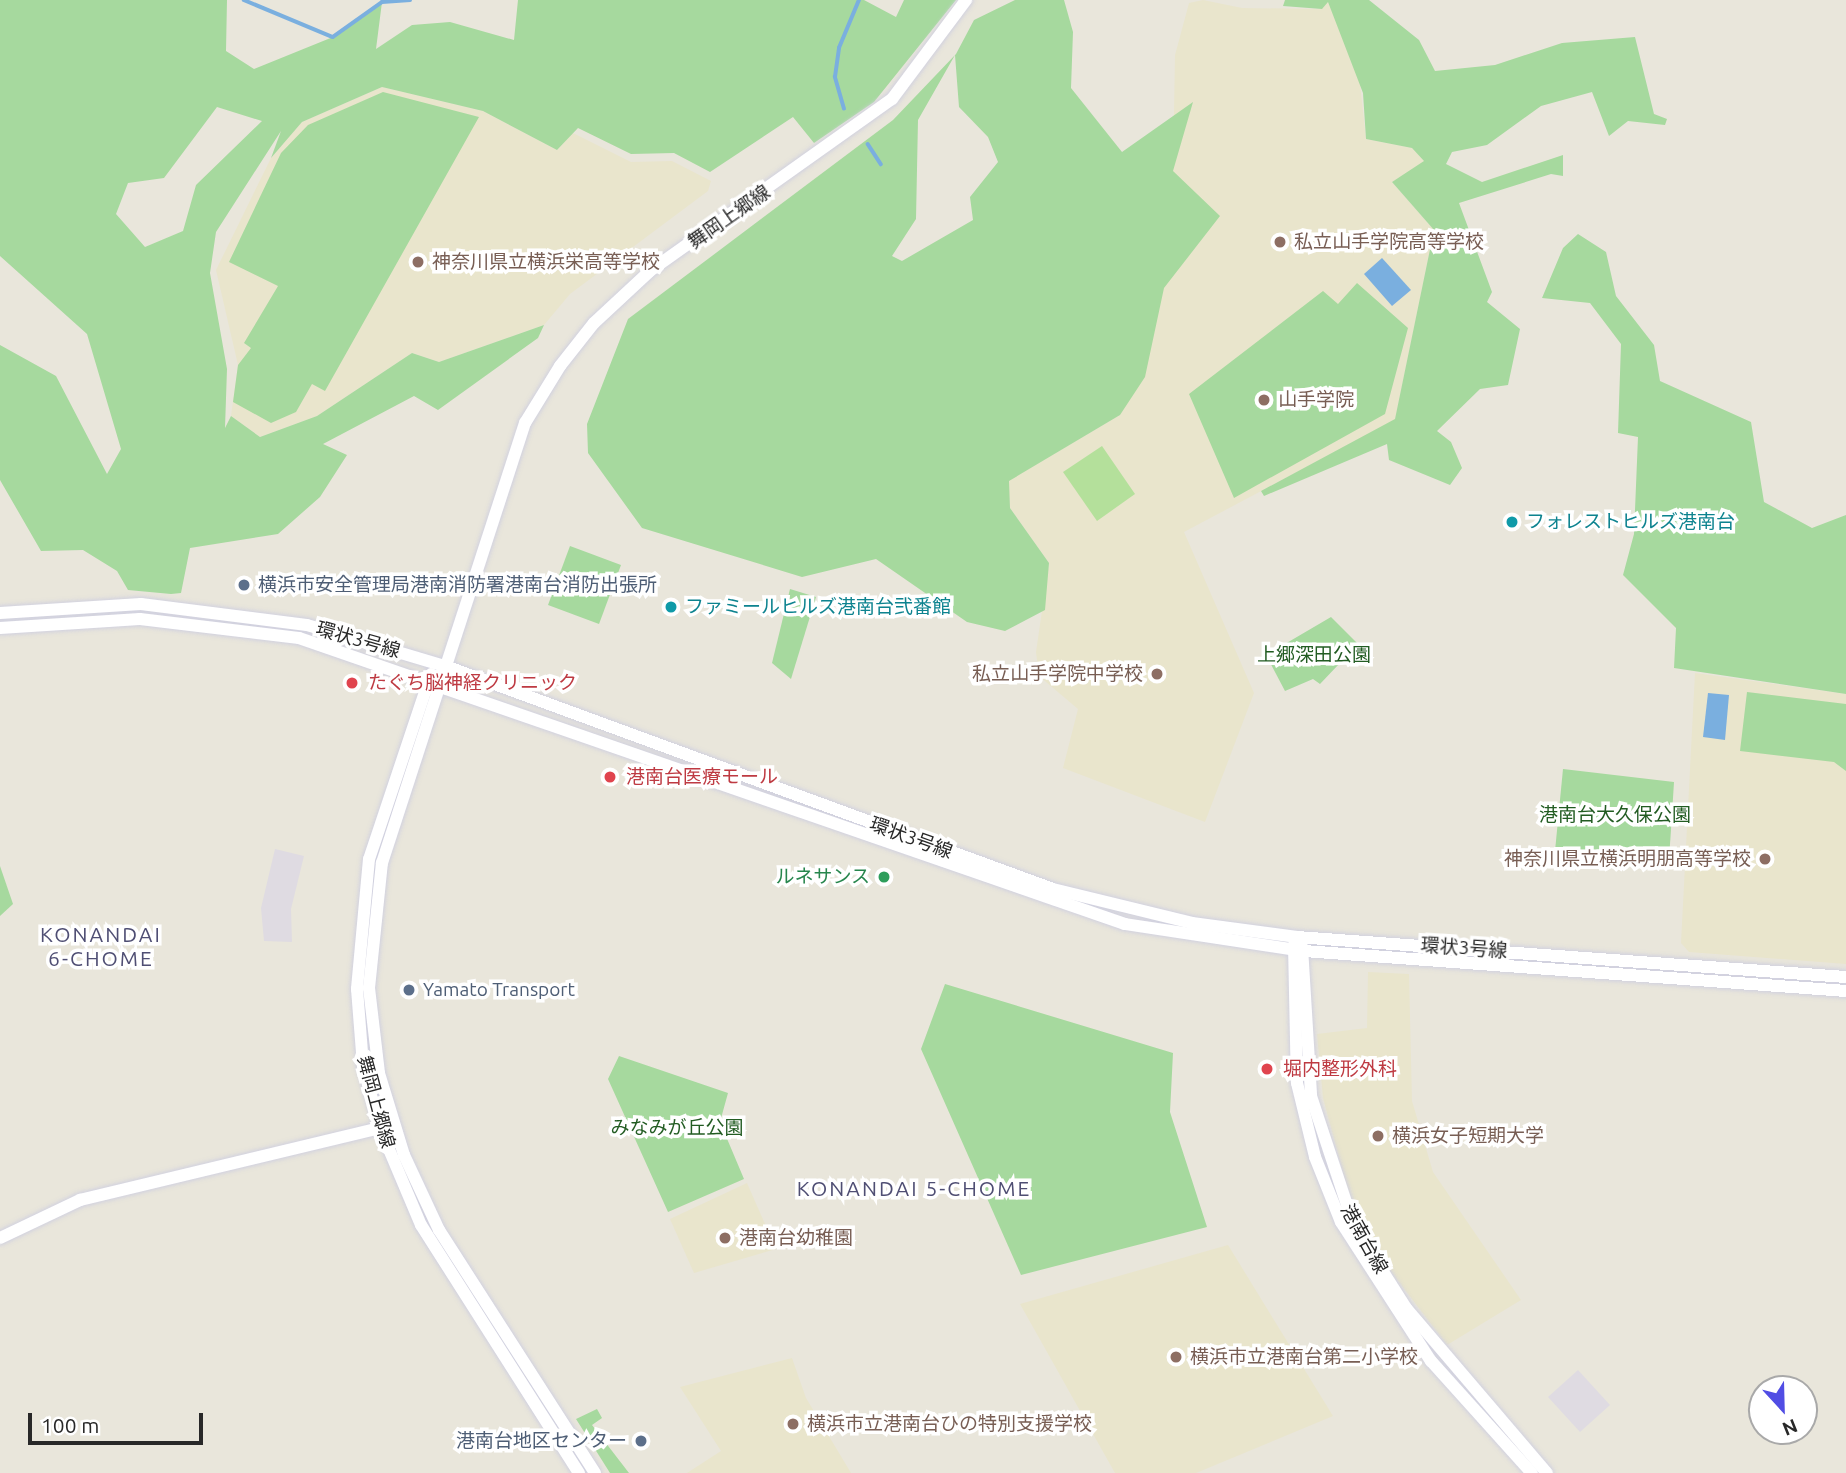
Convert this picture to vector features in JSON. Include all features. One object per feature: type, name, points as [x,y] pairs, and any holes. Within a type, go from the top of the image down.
[{"type":"street","name":"舞岡上郷線","points":[[579,1473],[421,1225],[380,1128],[363,1066],[359,924],[369,859],[447,653],[525,423],[559,366],[594,323],[650,271],[885,105],[937,46],[966,0]]},
{"type":"street","name":"環状3号線","points":[[0,614],[141,604],[238,611],[442,665],[1053,889],[1192,923],[1297,937],[1846,977]]},
{"type":"street","name":"環状3号線","points":[[0,628],[132,619],[235,627],[299,638],[435,681],[1056,904],[1125,924],[1298,951],[1846,991]]},
{"type":"street","name":"舞岡上郷線","points":[[435,681],[395,814],[373,923],[369,988],[379,1073],[394,1125],[439,1230],[595,1473]]},
{"type":"street","points":[[1297,937],[1298,951]]},
{"type":"street","name":"港南台線","points":[[1298,951],[1297,1083],[1315,1157],[1341,1222],[1423,1350],[1532,1473]]},
{"type":"street","name":"港南台線","points":[[1298,951],[1311,1096],[1354,1226],[1406,1308],[1547,1473]]},
{"type":"street","points":[[0,1238],[80,1200],[394,1125]]},
{"type":"shaded area","name":"山手学院","points":[[1203,0],[1242,8],[1321,9],[1328,1],[1360,84],[1366,139],[1412,148],[1425,162],[1392,182],[1434,230],[1395,420],[1184,532],[1254,693],[1205,822],[1063,768],[1078,709],[1039,676],[1036,652],[1049,563],[1010,508],[1008,481],[1120,415],[1173,171],[1175,55],[1189,3]]},
{"type":"shaded area","name":"神奈川県立横浜栄高等学校","points":[[382,87],[483,111],[557,150],[573,133],[631,162],[672,161],[711,181],[708,191],[570,294],[544,325],[439,362],[412,353],[317,416],[260,437],[231,416],[238,365],[216,270],[271,158],[302,122]]},
{"type":"shaded area","name":"神奈川県立横浜明朋高等学校","points":[[1695,673],[1846,694],[1846,964],[1689,952],[1681,943]]},
{"type":"shaded area","points":[[275,849],[304,856],[291,909],[292,942],[264,941],[261,908]]},
{"type":"shaded area","name":"横浜女子短期大学","points":[[1368,972],[1409,974],[1412,1101],[1433,1172],[1521,1300],[1447,1345],[1392,1273],[1348,1191],[1323,1098],[1317,1034],[1367,1028]]},
{"type":"shaded area","name":"港南台幼稚園","points":[[747,1183],[776,1249],[694,1273],[670,1219]]},
{"type":"shaded area","name":"横浜市立港南台第二小学校","points":[[1228,1245],[1333,1416],[1196,1473],[1115,1473],[1020,1304]]},
{"type":"shaded area","points":[[792,1358],[806,1398],[851,1473],[687,1473],[721,1451],[680,1387]]},
{"type":"shaded area","points":[[1578,1370],[1610,1405],[1580,1432],[1548,1397]]},
{"type":"green space","points":[[0,0],[227,0],[226,51],[254,69],[333,37],[382,2],[376,49],[412,25],[450,22],[514,40],[518,0],[864,0],[896,17],[904,0],[956,0],[874,102],[814,143],[793,117],[710,172],[674,153],[631,154],[578,128],[557,150],[483,111],[382,87],[302,122],[271,158],[281,131],[216,232],[210,273],[227,369],[225,428],[231,416],[260,437],[317,416],[412,353],[439,362],[544,325],[538,338],[438,410],[414,396],[323,444],[347,455],[320,497],[278,534],[190,548],[181,593],[128,590],[117,571],[83,550],[41,551],[0,480],[0,345],[56,376],[107,474],[121,449],[87,334],[0,256]],"holes":[[[217,107],[262,121],[196,185],[183,231],[145,247],[116,214],[128,183],[164,178]]]},
{"type":"green space","points":[[1015,0],[1064,0],[1073,32],[1071,88],[1122,152],[1193,102],[1173,171],[1220,216],[1164,288],[1145,377],[1120,415],[1009,481],[1010,508],[1049,563],[1045,610],[1005,631],[967,622],[876,559],[802,577],[642,528],[588,453],[587,424],[628,319],[893,120],[955,55],[974,20]],"holes":[[[955,55],[959,107],[988,137],[998,162],[970,197],[973,220],[902,261],[892,256],[916,219],[918,120]]]},
{"type":"green space","points":[[1285,0],[1369,0],[1419,40],[1435,71],[1495,65],[1562,43],[1635,37],[1654,114],[1667,119],[1665,125],[1628,121],[1609,136],[1592,92],[1541,106],[1487,145],[1452,152],[1446,164],[1482,182],[1563,155],[1563,176],[1551,174],[1459,203],[1492,292],[1487,302],[1520,329],[1508,385],[1480,389],[1437,431],[1451,442],[1462,468],[1450,485],[1389,460],[1387,444],[1264,496],[1261,491],[1395,419],[1434,230],[1392,182],[1424,161],[1412,148],[1366,139],[1363,93],[1328,2],[1322,9],[1283,6]]},
{"type":"green space","points":[[383,92],[479,117],[325,391],[312,384],[296,412],[271,423],[233,402],[238,365],[251,348],[244,343],[278,286],[229,262],[281,153],[308,125]]},
{"type":"green space","points":[[1578,234],[1606,252],[1616,296],[1654,345],[1660,381],[1751,422],[1764,502],[1812,528],[1846,515],[1846,694],[1674,668],[1676,628],[1623,575],[1634,534],[1638,437],[1618,433],[1621,344],[1590,303],[1542,298],[1563,248]]},
{"type":"green space","points":[[1357,283],[1408,328],[1385,414],[1234,498],[1189,394],[1323,291],[1338,304]]},
{"type":"green space","points":[[1102,446],[1135,494],[1097,521],[1063,472]]},
{"type":"green space","points":[[570,546],[621,565],[599,624],[548,605]]},
{"type":"green space","points":[[790,589],[816,597],[791,679],[772,663]]},
{"type":"green space","name":"上郷深田公園","points":[[1331,617],[1358,644],[1320,684],[1313,679],[1285,691],[1266,655]]},
{"type":"green space","points":[[1747,692],[1846,704],[1846,771],[1834,762],[1740,751]]},
{"type":"green space","name":"港南台大久保公園","points":[[1563,769],[1674,782],[1669,860],[1555,851]]},
{"type":"green space","points":[[0,866],[13,904],[0,916]]},
{"type":"green space","points":[[945,984],[1173,1053],[1170,1112],[1207,1227],[1021,1275],[921,1049]]},
{"type":"green space","name":"みなみが丘公園","points":[[619,1056],[728,1093],[720,1122],[744,1179],[668,1212],[608,1079]]},
{"type":"green space","points":[[597,1409],[602,1418],[592,1425],[629,1473],[610,1473],[576,1419]]},
{"type":"water","points":[[1382,258],[1411,290],[1392,306],[1364,274]]},
{"type":"water","points":[[1708,693],[1729,695],[1725,740],[1703,737]]},
{"type":"waterway","points":[[244,0],[333,37],[382,2],[410,0]]},
{"type":"waterway","points":[[844,109],[835,77],[839,48],[859,0]]},
{"type":"waterway","points":[[868,144],[881,164]]},
{"type":"place","name":"私立山手学院高等学校","points":[[1280,242]]},
{"type":"place","name":"神奈川県立横浜栄高等学校","points":[[418,262]]},
{"type":"place","name":"山手学院","points":[[1264,400]]},
{"type":"place","name":"フォレストヒルズ港南台","points":[[1512,522]]},
{"type":"place","name":"横浜市安全管理局港南消防署港南台消防出張所","points":[[244,585]]},
{"type":"place","name":"ファミールヒルズ港南台弐番館","points":[[671,607]]},
{"type":"place","name":"私立山手学院中学校","points":[[1157,674]]},
{"type":"place","name":"たぐち脳神経クリニック","points":[[352,683]]},
{"type":"place","name":"港南台医療モール","points":[[610,777]]},
{"type":"place","name":"神奈川県立横浜明朋高等学校","points":[[1765,859]]},
{"type":"place","name":"ルネサンス","points":[[884,877]]},
{"type":"place","name":"Yamato Transport","points":[[409,990]]},
{"type":"place","name":"堀内整形外科","points":[[1267,1069]]},
{"type":"place","name":"横浜女子短期大学","points":[[1378,1136]]},
{"type":"place","name":"港南台幼稚園","points":[[725,1238]]},
{"type":"place","name":"横浜市立港南台第二小学校","points":[[1176,1357]]},
{"type":"place","name":"横浜市立港南台ひの特別支援学校","points":[[793,1424]]},
{"type":"place","name":"港南台地区センター","points":[[641,1441]]},
{"type":"district","name":"KONANDAI 6-CHOME","points":[[101,946]]},
{"type":"district","name":"KONANDAI 5-CHOME","points":[[914,1188]]}]
